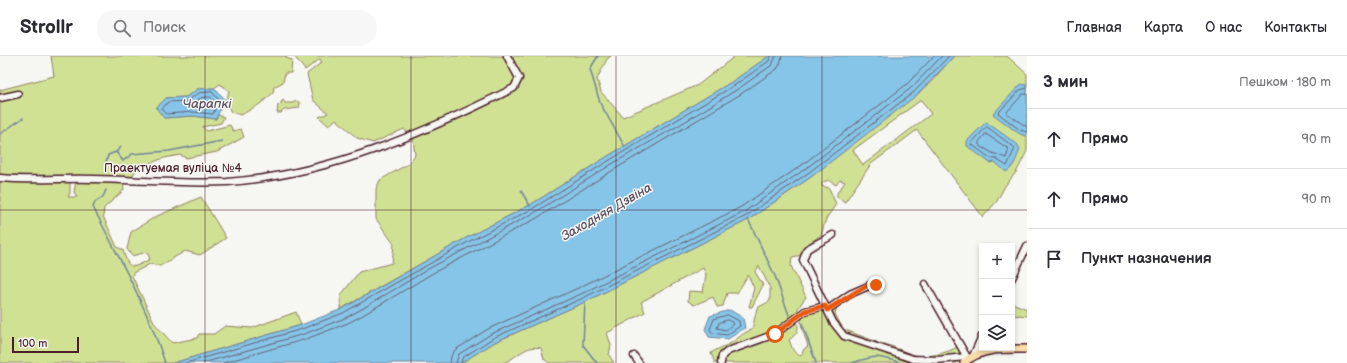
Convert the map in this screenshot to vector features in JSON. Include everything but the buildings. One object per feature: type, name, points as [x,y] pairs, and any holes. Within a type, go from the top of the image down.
[{"type":"main road","points":[[968,359],[999,349],[1027,349]]},
{"type":"street","name":"Праектуемая вуліца №4","points":[[0,178],[224,182],[281,176],[318,168],[357,156],[476,107],[514,88],[518,83],[518,74],[507,56]]},
{"type":"street","points":[[0,98],[18,94]]},
{"type":"street","points":[[833,235],[807,249],[803,256],[803,264],[837,329],[844,336],[893,353],[919,360],[968,359]]},
{"type":"street","points":[[1015,272],[1027,246]]},
{"type":"street","points":[[721,363],[722,356],[728,351],[775,334],[805,311],[826,308],[866,286],[873,284],[878,287]]},
{"type":"street","points":[[925,284],[968,359]]},
{"type":"street","points":[[968,359],[979,341]]},
{"type":"street","points":[[634,356],[639,363]]},
{"type":"green space","points":[[51,56],[287,56],[286,58],[292,60],[291,73],[285,73],[283,82],[274,87],[273,93],[260,104],[241,115],[231,112],[226,102],[229,91],[220,84],[214,88],[198,89],[186,97],[166,98],[164,118],[193,116],[216,119],[218,115],[224,117],[221,123],[202,127],[207,131],[230,125],[233,131],[241,129],[244,137],[217,152],[186,158],[180,155],[164,158],[137,168],[132,177],[0,175],[0,90],[54,76]]},
{"type":"green space","points":[[294,56],[611,56],[607,59],[597,79],[601,92],[623,117],[698,85],[735,56],[769,56],[733,81],[530,205],[466,238],[341,309],[341,295],[359,272],[392,263],[394,244],[376,219],[376,189],[380,180],[408,164],[415,155],[413,139],[404,129],[373,143],[357,138],[336,119],[329,126],[319,117],[328,113],[313,100],[307,74],[322,62],[320,59],[305,70]]},
{"type":"green space","points":[[954,56],[1007,56],[1027,74],[1027,151],[1017,171],[1005,186],[997,201],[983,217],[917,130],[871,164],[845,202],[837,197],[837,193],[845,182],[840,180],[836,185],[828,180],[822,183],[822,186],[829,188],[836,204],[826,219],[821,235],[804,247],[802,255],[792,257],[791,266],[806,297],[797,311],[797,332],[789,340],[793,350],[801,356],[804,349],[808,346],[801,321],[807,314],[823,308],[839,333],[907,359],[960,360],[957,363],[722,363],[727,350],[720,363],[715,363],[711,353],[752,330],[757,308],[770,301],[770,288],[759,266],[755,272],[763,285],[752,307],[749,307],[754,288],[748,275],[737,293],[727,293],[723,306],[717,307],[713,297],[694,305],[688,301],[689,291],[703,292],[706,275],[703,268],[641,302],[645,312],[607,333],[611,345],[609,355],[614,363],[549,363],[544,359],[541,348],[535,347],[525,350],[502,363],[461,363],[495,342],[585,302],[748,220],[811,177],[931,82]],"holes":[[[921,100],[931,114],[863,165],[853,150]]]},
{"type":"green space","points":[[283,100],[285,103],[297,101],[300,103],[299,108],[284,110],[281,113],[277,113],[278,105],[281,104]]},
{"type":"green space","points":[[0,180],[68,180],[70,183],[70,193],[68,197],[77,197],[74,192],[76,181],[123,182],[124,190],[104,208],[103,216],[117,247],[123,250],[127,262],[132,266],[139,265],[150,259],[147,252],[132,256],[127,249],[131,232],[155,217],[201,197],[226,238],[200,255],[185,251],[160,266],[150,264],[133,273],[132,276],[155,324],[172,343],[197,338],[199,334],[214,334],[225,326],[252,328],[296,312],[301,325],[173,363],[0,363]]},
{"type":"green space","points":[[838,304],[835,314],[843,329],[877,342],[876,345],[854,338],[841,330],[832,317],[831,309]]},
{"type":"green space","points":[[1015,304],[1027,309],[1027,316],[1015,315]]},
{"type":"green space","points":[[880,343],[920,356],[937,354],[957,347],[962,354],[919,359],[878,345]]},
{"type":"water","name":"Заходняя Дзвіна","points":[[769,56],[954,56],[917,95],[811,177],[748,220],[585,302],[495,342],[461,363],[173,363],[301,325],[342,309],[466,238],[530,205],[733,81]]},
{"type":"water","points":[[1021,84],[1027,85],[1027,135],[1025,136],[1018,133],[993,114]]},
{"type":"water","name":"Чарапкі","points":[[214,88],[225,99],[216,119],[193,116],[164,118],[156,108],[166,98],[186,97],[198,89]]},
{"type":"water","points":[[986,122],[1017,144],[1020,149],[1013,165],[1006,172],[995,162],[990,163],[967,146],[967,141]]},
{"type":"water","points":[[730,310],[743,318],[745,328],[728,339],[709,337],[705,329],[710,316]]},
{"type":"waterway","points":[[598,56],[590,69],[600,103],[625,147]]},
{"type":"waterway","points":[[0,134],[23,118]]},
{"type":"waterway","points":[[116,152],[123,161],[132,154],[169,151],[222,141]]},
{"type":"waterway","points":[[106,162],[108,155],[116,152],[121,147]]},
{"type":"waterway","points":[[106,190],[103,197],[95,202],[93,207],[142,303],[165,363]]},
{"type":"waterway","points":[[521,191],[530,206]]},
{"type":"waterway","points":[[748,219],[775,276],[790,318]]},
{"type":"waterway","points":[[585,302],[583,345],[597,363]]},
{"type":"waterway","points":[[802,323],[816,363]]},
{"type":"waterway","points":[[852,363],[877,357],[902,363]]},
{"type":"route","points":[[775,334],[780,332],[805,311],[825,306],[827,310],[833,304],[850,294],[870,284],[876,285]]}]
